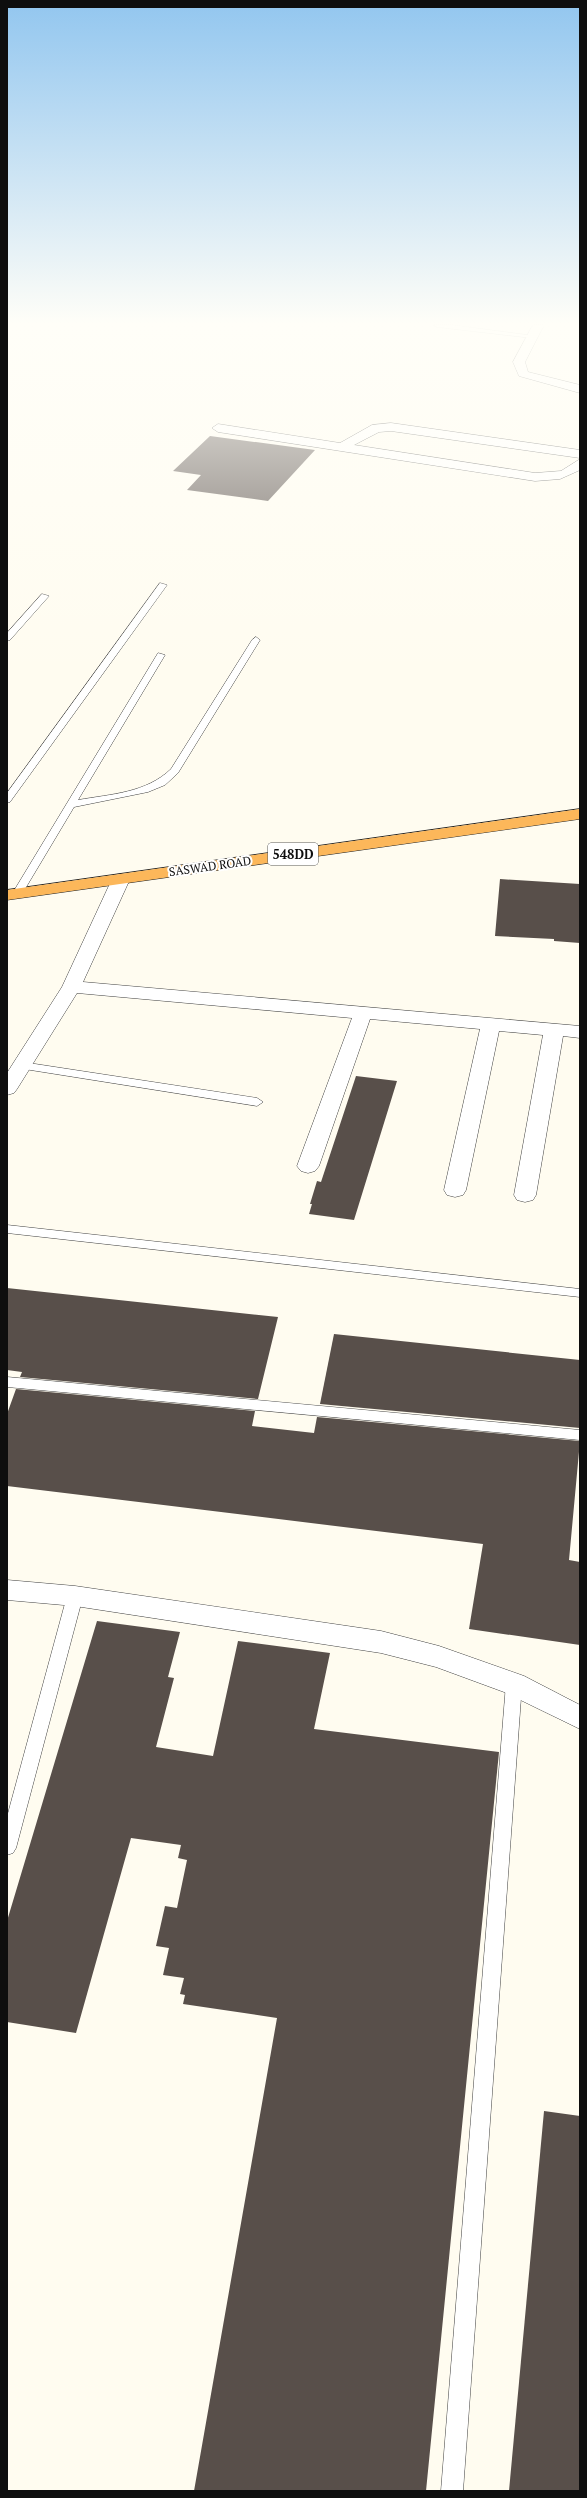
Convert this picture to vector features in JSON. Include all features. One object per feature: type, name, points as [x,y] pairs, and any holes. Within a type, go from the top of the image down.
[{"type":"highway","name":"SASWAD ROAD","points":[[12,895],[580,814]]},
{"type":"street","points":[[307,442],[535,477],[557,476],[573,471],[580,463]]},
{"type":"street","points":[[342,447],[352,442]]},
{"type":"street","points":[[493,442],[580,454]]},
{"type":"street","points":[[7,1090],[71,987],[121,879]]},
{"type":"street","points":[[71,987],[580,1032]]},
{"type":"street","points":[[308,1166],[363,1013]]},
{"type":"street","points":[[455,1190],[490,1024]]},
{"type":"street","points":[[525,1196],[554,1030]]},
{"type":"street","points":[[7,1590],[75,1596],[381,1642],[439,1657],[514,1684],[580,1718]]},
{"type":"lane","points":[[7,800],[163,585]]},
{"type":"lane","points":[[7,638],[45,596]]},
{"type":"lane","points":[[70,805],[145,790],[162,783],[175,770],[256,640]]},
{"type":"lane","points":[[12,895],[70,805],[161,655]]},
{"type":"lane","points":[[22,1066],[257,1102]]},
{"type":"lane","points":[[7,1229],[580,1293]]},
{"type":"lane","points":[[7,1382],[580,1435]]},
{"type":"lane","points":[[7,1848],[75,1596]]},
{"type":"lane","points":[[452,2491],[514,1684]]},
{"type":"building","points":[[204,442],[252,442],[315,450],[268,501],[187,490],[201,475],[173,471]]},
{"type":"building","points":[[500,879],[580,884],[580,943],[554,941],[554,939],[495,936]]},
{"type":"building","points":[[356,1076],[397,1081],[354,1220],[309,1214],[312,1204],[310,1204],[317,1181],[321,1182]]},
{"type":"building","points":[[7,1288],[278,1317],[258,1399],[20,1377],[22,1372],[7,1370]]},
{"type":"building","points":[[334,1334],[580,1360],[580,1428],[320,1404]]},
{"type":"building","points":[[16,1389],[255,1411],[252,1426],[314,1433],[317,1417],[580,1441],[569,1560],[580,1562],[580,1645],[469,1629],[483,1544],[7,1486],[7,1414]]},
{"type":"building","points":[[97,1621],[180,1632],[168,1677],[174,1678],[156,1747],[213,1756],[238,1641],[330,1653],[314,1729],[499,1752],[426,2491],[194,2491],[277,2018],[183,2004],[185,1995],[180,1994],[184,1978],[163,1975],[169,1948],[156,1946],[165,1906],[177,1908],[187,1860],[178,1858],[181,1845],[131,1838],[76,2033],[7,2022],[7,1921]]},
{"type":"building","points":[[544,2111],[580,2116],[580,2491],[509,2491]]}]
